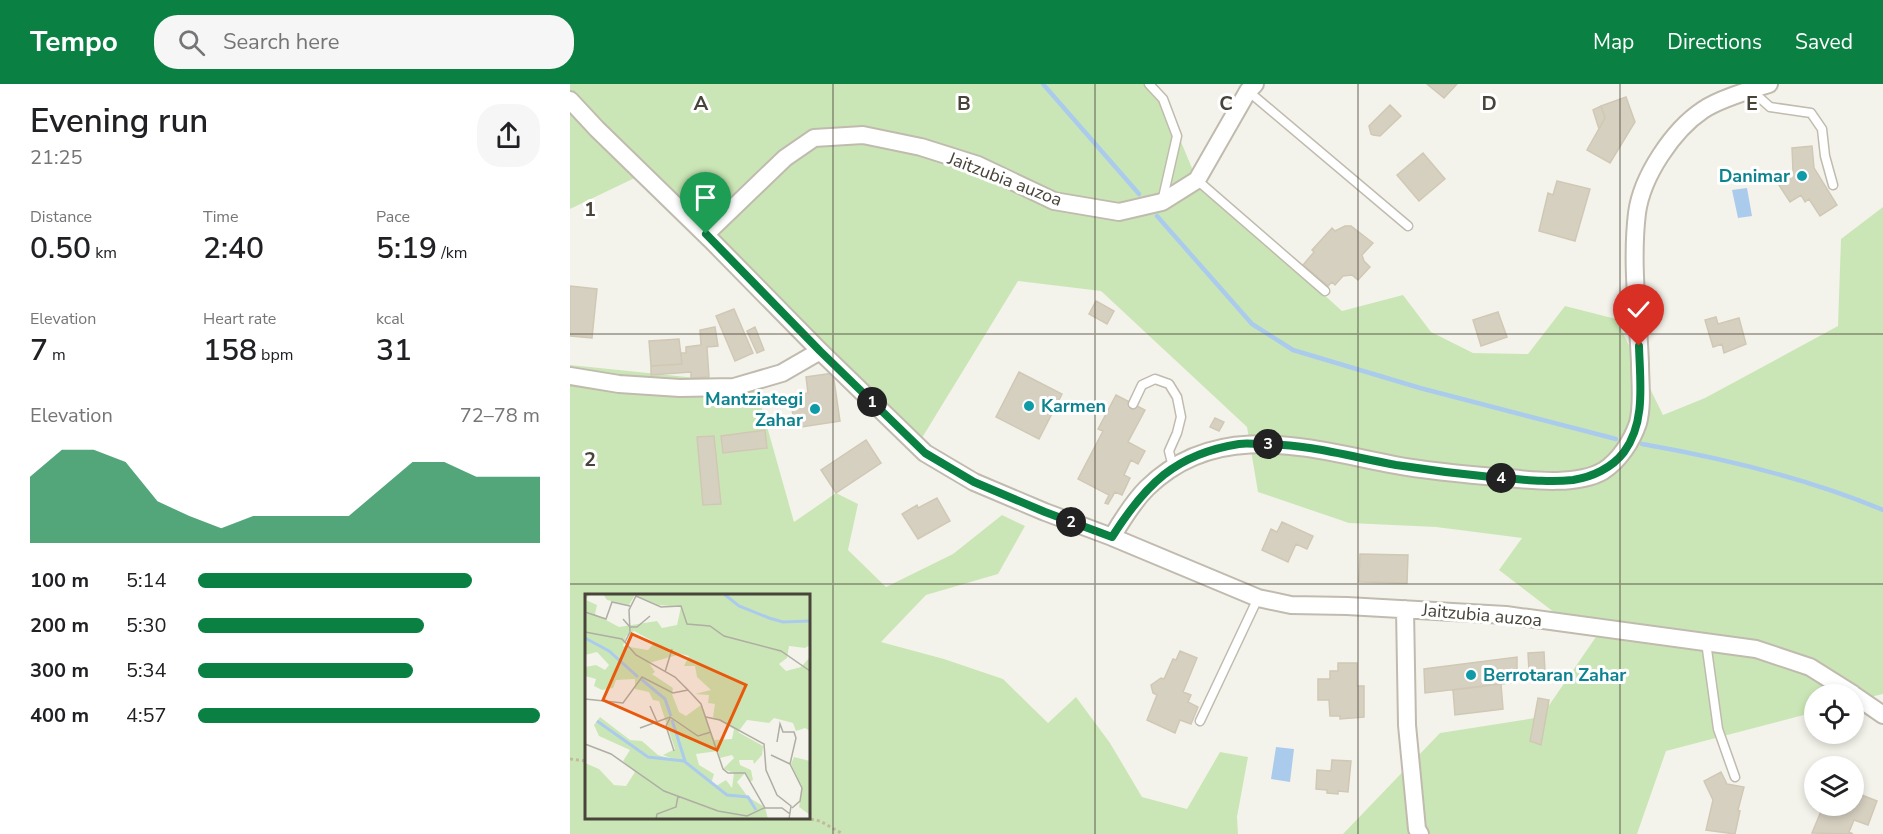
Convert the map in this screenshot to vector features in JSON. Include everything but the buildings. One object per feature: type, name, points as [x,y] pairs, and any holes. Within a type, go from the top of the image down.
[{"type":"street","points":[[1112,537],[1129,509],[1147,488],[1173,467],[1209,451],[1241,443],[1279,444],[1346,454],[1396,465],[1542,482],[1575,479],[1603,471],[1624,453],[1638,423],[1641,393],[1634,275],[1637,211],[1648,178],[1671,139],[1704,110],[1768,84]]},
{"type":"street","name":"Jaitzubia auzoa","points":[[706,234],[785,159],[814,138],[863,135],[921,147],[978,165],[1054,201],[1119,212],[1162,202],[1197,180],[1251,87]]},
{"type":"street","name":"Jaitzubia auzoa","points":[[570,100],[925,453],[974,482],[1258,598],[1291,605],[1506,615],[1756,649],[1810,667],[1836,684]]},
{"type":"street","points":[[570,376],[629,385],[680,388],[734,387],[782,373],[820,351]]},
{"type":"street","points":[[1405,609],[1407,725],[1415,818],[1420,834]]},
{"type":"street","name":"Jaitzubia auzoa","points":[[1864,702],[1883,715]]},
{"type":"lane","points":[[1149,84],[1163,99],[1177,136],[1162,202]]},
{"type":"lane","points":[[1251,87],[1408,225]]},
{"type":"lane","points":[[1751,90],[1770,107],[1811,113],[1822,129],[1825,156],[1833,185]]},
{"type":"lane","points":[[1197,180],[1325,291]]},
{"type":"lane","points":[[1133,404],[1142,385],[1155,379],[1169,384],[1177,397],[1181,417],[1169,451],[1173,467]]},
{"type":"lane","points":[[1200,721],[1258,598]]},
{"type":"lane","points":[[1706,642],[1718,729],[1735,777]]},
{"type":"path","points":[[570,759],[585,761]]},
{"type":"path","points":[[810,819],[820,821],[843,834]]},
{"type":"green space","points":[[570,84],[1149,84],[1163,99],[1197,180],[1342,311],[1403,295],[1431,332],[1473,353],[1528,354],[1565,306],[1616,319],[1663,415],[1705,398],[1838,326],[1841,239],[1883,207],[1883,694],[1864,699],[1864,684],[1804,684],[1804,715],[1666,751],[1637,834],[1343,834],[1440,733],[1541,717],[1602,628],[1568,623],[1499,570],[1522,538],[1436,527],[1349,523],[1258,492],[1247,427],[1101,291],[1018,281],[917,446],[643,174],[570,209]]},
{"type":"green space","points":[[570,365],[755,384],[794,522],[836,493],[858,504],[848,550],[886,587],[953,554],[1002,515],[1025,526],[998,574],[926,595],[881,642],[944,659],[1003,679],[1048,723],[1076,697],[1110,743],[1142,797],[1187,809],[1220,752],[1248,757],[1237,817],[1238,834],[570,834]]},
{"type":"water","points":[[1747,188],[1752,216],[1738,218],[1732,190]]},
{"type":"water","points":[[1276,747],[1294,749],[1290,782],[1271,779]]},
{"type":"waterway","points":[[1043,84],[1139,194]]},
{"type":"waterway","points":[[1157,216],[1252,324],[1293,350],[1420,388],[1616,439]]},
{"type":"waterway","points":[[1642,444],[1703,456],[1795,479],[1883,510]]},
{"type":"place","name":"Danimar","points":[[1802,176]]},
{"type":"place","name":"Karmen","points":[[1029,406]]},
{"type":"place","name":"Mantziategi Zahar","points":[[815,409]]},
{"type":"place","name":"Berrotaran Zahar","points":[[1471,675]]},
{"type":"route","points":[[706,234],[820,351],[925,453],[974,482],[1112,537],[1129,509],[1147,488],[1173,467],[1209,451],[1241,443],[1279,444],[1346,454],[1396,465],[1542,482],[1575,479],[1603,471],[1624,453],[1638,423],[1641,393],[1639,346]]}]
